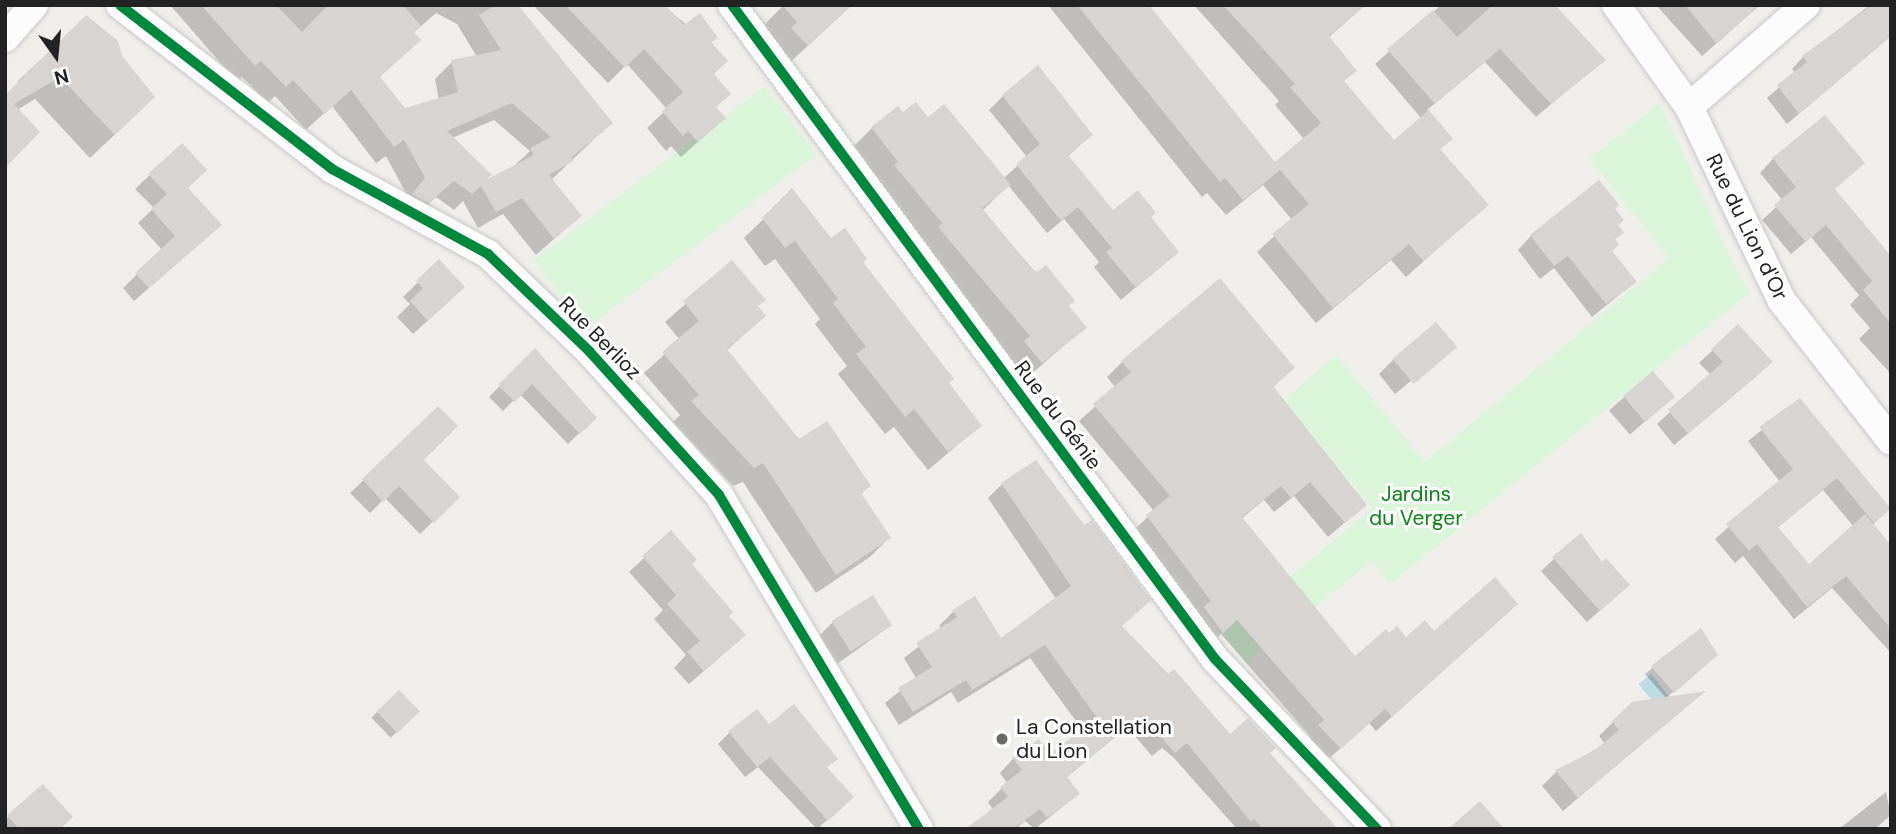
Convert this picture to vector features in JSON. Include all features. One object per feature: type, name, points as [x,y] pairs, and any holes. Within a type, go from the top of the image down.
[{"type":"street","points":[[5,38],[34,5]]},
{"type":"street","name":"Rue Berlioz","points":[[120,5],[332,169],[488,254],[589,351],[708,480],[919,829]]},
{"type":"street","name":"Rue du Génie","points":[[733,5],[1215,659],[1377,829]]},
{"type":"street","name":"Rue du Lion d'Or","points":[[1616,5],[1689,107],[1782,301],[1891,440]]},
{"type":"street","points":[[1689,107],[1806,5]]},
{"type":"green space","points":[[765,86],[817,155],[586,329],[534,260]]},
{"type":"green space","name":"Jardins du Verger","points":[[1660,103],[1738,274],[1751,292],[1390,584],[1372,561],[1246,663],[1223,633],[1372,508],[1284,400],[1336,355],[1425,462],[1669,258],[1589,159]]},
{"type":"water","points":[[1651,674],[1676,705],[1664,715],[1639,684]]},
{"type":"building","points":[[201,5],[276,5],[302,32],[328,5],[403,5],[421,26],[414,32],[421,40],[380,77],[405,108],[458,92],[451,60],[501,50],[479,15],[496,5],[518,5],[613,123],[571,158],[573,161],[549,175],[582,216],[554,239],[522,198],[496,212],[481,186],[472,194],[454,181],[429,203],[412,194],[425,178],[404,140],[394,147],[351,90],[325,114],[293,80],[286,87],[261,61],[255,66]],"holes":[[[512,103],[551,137],[530,148],[534,155],[486,180],[492,175],[447,131]]]},
{"type":"building","points":[[565,5],[665,5],[684,25],[700,13],[718,38],[711,42],[728,61],[714,74],[731,94],[716,107],[726,118],[698,142],[688,131],[683,136],[662,111],[683,92],[644,49],[625,68]]},
{"type":"building","points":[[782,5],[852,5],[808,46],[791,28],[797,22]]},
{"type":"building","points":[[1077,5],[1149,5],[1275,162],[1321,123],[1290,87],[1295,84],[1223,5],[1366,5],[1329,36],[1357,71],[1344,81],[1394,140],[1429,110],[1453,139],[1440,149],[1489,205],[1423,261],[1409,244],[1333,308],[1272,234],[1309,204],[1280,170],[1243,200],[1225,178],[1220,182]]},
{"type":"building","points":[[1493,5],[1555,5],[1606,60],[1551,104],[1500,49],[1435,104],[1387,49],[1433,10],[1457,37]]},
{"type":"building","points":[[1685,5],[1759,5],[1717,44]]},
{"type":"building","points":[[1872,5],[1891,5],[1891,36],[1799,114],[1777,85],[1807,62],[1802,56]]},
{"type":"building","points":[[86,15],[118,41],[122,56],[155,97],[115,135],[60,77],[14,104],[40,132],[5,168],[5,95]]},
{"type":"building","points":[[1038,65],[1093,135],[1068,155],[1113,210],[1138,190],[1156,213],[1151,217],[1179,252],[1136,288],[1106,252],[1112,248],[1078,207],[1061,221],[1016,164],[1040,144],[1002,95]]},
{"type":"building","points":[[916,102],[928,117],[944,104],[1011,185],[982,208],[1031,268],[1037,272],[1046,265],[1075,301],[1069,306],[1087,328],[1042,363],[1024,341],[1030,336],[938,227],[942,223],[894,165],[898,162],[871,127],[898,106],[903,112]]},
{"type":"building","points":[[1825,115],[1865,163],[1835,189],[1891,256],[1891,324],[1863,290],[1872,281],[1826,225],[1806,242],[1774,205],[1796,187],[1772,158]]},
{"type":"building","points":[[182,143],[207,170],[188,188],[222,225],[149,288],[135,273],[175,236],[151,209],[167,194],[148,174]]},
{"type":"building","points":[[1599,180],[1619,205],[1615,209],[1624,220],[1618,225],[1624,233],[1615,239],[1619,245],[1612,251],[1637,282],[1606,304],[1568,256],[1554,266],[1530,235]]},
{"type":"building","points":[[792,188],[831,238],[845,228],[867,259],[863,262],[954,379],[949,383],[982,426],[948,452],[914,409],[905,417],[856,354],[866,347],[833,303],[838,299],[795,241],[785,248],[762,218]]},
{"type":"building","points":[[439,259],[465,287],[428,321],[410,301],[423,288],[416,281]]},
{"type":"building","points":[[732,260],[766,300],[758,306],[766,316],[727,349],[799,439],[827,421],[871,486],[861,493],[891,538],[836,575],[763,463],[754,468],[691,401],[699,395],[662,352],[699,321],[683,301]]},
{"type":"building","points":[[1220,278],[1295,368],[1273,386],[1367,505],[1345,523],[1310,482],[1291,498],[1281,486],[1242,517],[1355,656],[1386,629],[1389,633],[1397,626],[1406,637],[1425,620],[1434,631],[1495,577],[1518,604],[1392,717],[1385,709],[1341,749],[1318,725],[1324,720],[1237,620],[1223,633],[1204,607],[1211,601],[1146,515],[1170,496],[1093,404],[1131,372],[1121,361]]},
{"type":"building","points":[[1436,322],[1457,347],[1414,384],[1392,359]]},
{"type":"building","points":[[1738,324],[1773,362],[1688,434],[1668,410],[1723,362],[1711,349]]},
{"type":"building","points":[[535,348],[597,418],[580,434],[532,384],[515,402],[498,385]]},
{"type":"building","points":[[1653,371],[1675,397],[1645,422],[1623,396]]},
{"type":"building","points":[[1800,398],[1891,509],[1874,523],[1837,478],[1778,527],[1809,564],[1865,514],[1891,545],[1891,629],[1846,576],[1807,607],[1757,544],[1749,551],[1726,524],[1793,469],[1759,427]]},
{"type":"building","points":[[438,406],[458,426],[424,460],[460,497],[434,523],[399,486],[383,502],[362,479]]},
{"type":"building","points":[[1036,460],[1084,525],[1092,520],[1151,600],[1122,626],[1168,674],[1174,669],[1230,734],[1248,718],[1276,748],[1270,753],[1338,829],[1263,829],[1254,819],[1251,822],[1187,743],[1175,753],[1142,715],[1067,777],[1080,794],[1047,818],[1040,809],[1013,829],[965,829],[1008,797],[1000,787],[1022,770],[1012,758],[1039,739],[1050,754],[1097,718],[1045,645],[972,690],[966,680],[913,712],[898,688],[932,667],[916,643],[957,617],[952,610],[975,596],[1001,638],[1071,586],[1001,483]]},
{"type":"building","points":[[671,530],[697,560],[692,564],[733,612],[729,616],[746,635],[704,671],[687,652],[700,641],[667,604],[676,595],[642,556]]},
{"type":"building","points":[[1581,533],[1602,562],[1606,558],[1630,585],[1600,611],[1552,557]]},
{"type":"building","points":[[873,595],[892,626],[851,651],[831,621]]},
{"type":"building","points":[[1701,628],[1718,655],[1674,693],[1651,666]]},
{"type":"building","points":[[399,690],[420,712],[398,733],[377,712]]},
{"type":"building","points":[[1706,691],[1578,798],[1555,770],[1594,751],[1619,730],[1612,721],[1632,702]]},
{"type":"building","points":[[794,704],[838,759],[827,767],[854,797],[828,821],[770,757],[757,767],[728,731],[757,709],[769,724]]},
{"type":"building","points":[[43,784],[73,817],[60,829],[19,829],[7,815]]},
{"type":"building","points":[[1480,801],[1504,829],[1448,829]]},
{"type":"cycle path","points":[[120,5],[332,169],[488,254],[589,351],[719,495],[919,829]]},
{"type":"cycle path","points":[[732,5],[1215,659],[1377,829]]},
{"type":"place","name":"La Constellation du Lion","points":[[1002,739]]}]
